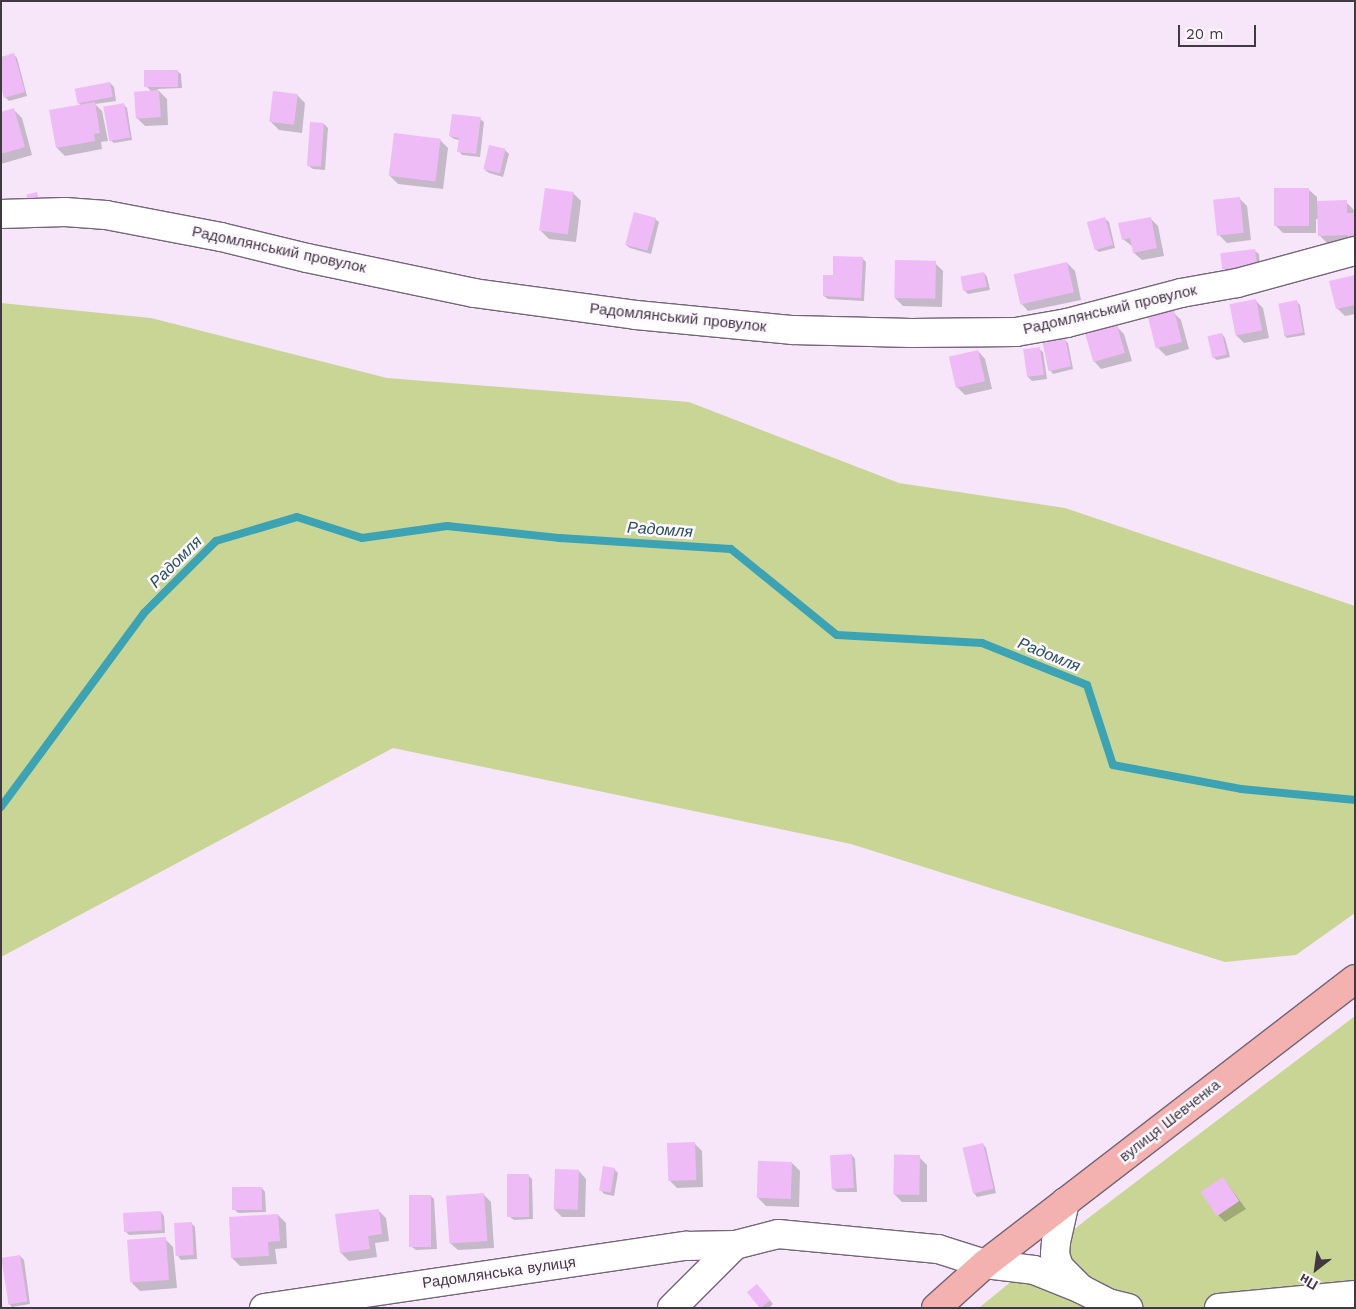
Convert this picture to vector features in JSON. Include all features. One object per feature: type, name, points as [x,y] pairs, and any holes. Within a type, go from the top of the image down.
[{"type":"main road","name":"вулиця Шевченка","points":[[936,1308],[985,1264],[1355,979]]},
{"type":"street","name":"Радомлянський провулок","points":[[1,214],[65,212],[106,215],[221,237],[307,258],[474,293],[626,314],[792,330],[891,333],[1016,332],[1067,322],[1181,293],[1236,283],[1355,251]]},
{"type":"street","points":[[1065,1202],[1057,1229],[1055,1254],[1059,1267],[1081,1289]]},
{"type":"street","points":[[672,1308],[735,1245],[778,1234],[938,1249],[985,1264],[1034,1270],[1081,1289],[1108,1303],[1128,1308]]},
{"type":"street","name":"Радомлянська вулиця","points":[[264,1308],[686,1246],[735,1245]]},
{"type":"street","points":[[1219,1308],[1355,1295]]},
{"type":"green space","points":[[1,303],[151,318],[387,378],[689,402],[899,483],[1065,508],[1355,606],[1355,913],[1296,955],[1225,962],[851,844],[393,748],[1,957]]},
{"type":"green space","points":[[1355,1016],[1355,1308],[979,1308],[1087,1219]]},
{"type":"building","points":[[14,53],[25,92],[4,98],[1,87],[1,57]]},
{"type":"building","points":[[144,70],[178,70],[178,87],[144,87]]},
{"type":"building","points":[[110,82],[113,97],[78,104],[75,89]]},
{"type":"building","points":[[159,90],[161,117],[136,119],[134,92]]},
{"type":"building","points":[[273,91],[298,94],[294,125],[269,122]]},
{"type":"building","points":[[95,102],[100,133],[94,134],[95,141],[56,148],[49,110]]},
{"type":"building","points":[[124,103],[130,137],[109,141],[103,107]]},
{"type":"building","points":[[14,108],[25,147],[1,154],[1,112]]},
{"type":"building","points":[[452,114],[481,117],[476,154],[457,152],[459,138],[449,136]]},
{"type":"building","points":[[310,122],[324,123],[321,167],[307,166]]},
{"type":"building","points":[[394,133],[441,139],[435,181],[389,176]]},
{"type":"building","points":[[489,145],[506,149],[500,173],[483,169]]},
{"type":"building","points":[[545,188],[574,192],[568,235],[539,231]]},
{"type":"building","points":[[1274,188],[1309,188],[1309,226],[1274,226]]},
{"type":"building","points":[[37,192],[39,200],[28,202],[26,195]]},
{"type":"building","points":[[1240,197],[1244,233],[1217,236],[1213,200]]},
{"type":"building","points":[[1347,200],[1347,213],[1355,213],[1355,239],[1348,242],[1348,235],[1318,236],[1317,201]]},
{"type":"building","points":[[634,212],[656,218],[647,251],[625,245]]},
{"type":"building","points":[[1105,217],[1113,245],[1095,250],[1087,222]]},
{"type":"building","points":[[1151,217],[1157,248],[1133,253],[1130,238],[1122,240],[1118,223]]},
{"type":"building","points":[[1255,249],[1257,265],[1222,269],[1220,253]]},
{"type":"building","points":[[833,256],[863,257],[861,298],[823,296],[823,275],[833,275]]},
{"type":"building","points":[[895,260],[936,261],[935,299],[894,298]]},
{"type":"building","points":[[1067,262],[1074,292],[1020,305],[1013,274]]},
{"type":"building","points":[[984,272],[987,287],[963,291],[960,277]]},
{"type":"building","points":[[1355,275],[1355,305],[1336,309],[1329,281]]},
{"type":"building","points":[[1256,299],[1262,330],[1236,336],[1229,304]]},
{"type":"building","points":[[1297,300],[1303,332],[1285,336],[1278,304]]},
{"type":"building","points":[[1174,310],[1182,342],[1156,349],[1148,317]]},
{"type":"building","points":[[1117,325],[1125,353],[1093,362],[1085,334]]},
{"type":"building","points":[[1222,333],[1227,354],[1212,358],[1207,336]]},
{"type":"building","points":[[1065,338],[1071,366],[1049,371],[1043,343]]},
{"type":"building","points":[[1040,347],[1044,375],[1027,377],[1023,349]]},
{"type":"building","points":[[978,350],[985,381],[956,388],[949,357]]},
{"type":"building","points":[[695,1142],[696,1180],[668,1181],[667,1143]]},
{"type":"building","points":[[983,1143],[994,1189],[973,1194],[963,1148]]},
{"type":"building","points":[[852,1154],[854,1188],[832,1189],[830,1155]]},
{"type":"building","points":[[894,1155],[920,1155],[919,1195],[893,1195]]},
{"type":"building","points":[[758,1161],[792,1162],[791,1199],[757,1198]]},
{"type":"building","points":[[603,1166],[615,1168],[611,1193],[599,1191]]},
{"type":"building","points":[[555,1169],[579,1170],[578,1210],[554,1209]]},
{"type":"building","points":[[507,1174],[529,1174],[529,1217],[507,1217]]},
{"type":"building","points":[[1223,1177],[1239,1201],[1217,1216],[1201,1192]]},
{"type":"building","points":[[232,1187],[262,1187],[262,1210],[232,1210]]},
{"type":"building","points":[[484,1193],[487,1241],[449,1244],[446,1196]]},
{"type":"building","points":[[409,1195],[431,1195],[431,1247],[409,1247]]},
{"type":"building","points":[[379,1209],[382,1234],[368,1236],[370,1249],[340,1253],[335,1214]]},
{"type":"building","points":[[161,1211],[162,1230],[124,1232],[123,1213]]},
{"type":"building","points":[[278,1214],[280,1241],[268,1242],[269,1256],[231,1258],[229,1217]]},
{"type":"building","points":[[192,1222],[194,1255],[176,1256],[174,1223]]},
{"type":"building","points":[[166,1237],[169,1280],[130,1283],[127,1240]]},
{"type":"building","points":[[20,1255],[27,1301],[9,1304],[1,1258]]},
{"type":"building","points":[[757,1284],[770,1300],[760,1308],[747,1292]]},
{"type":"waterway","name":"Радомля","points":[[1,807],[144,613],[216,541],[297,517],[362,538],[447,526],[560,538],[731,549],[837,635],[982,643],[1087,685],[1113,765],[1241,789],[1355,800]]}]
